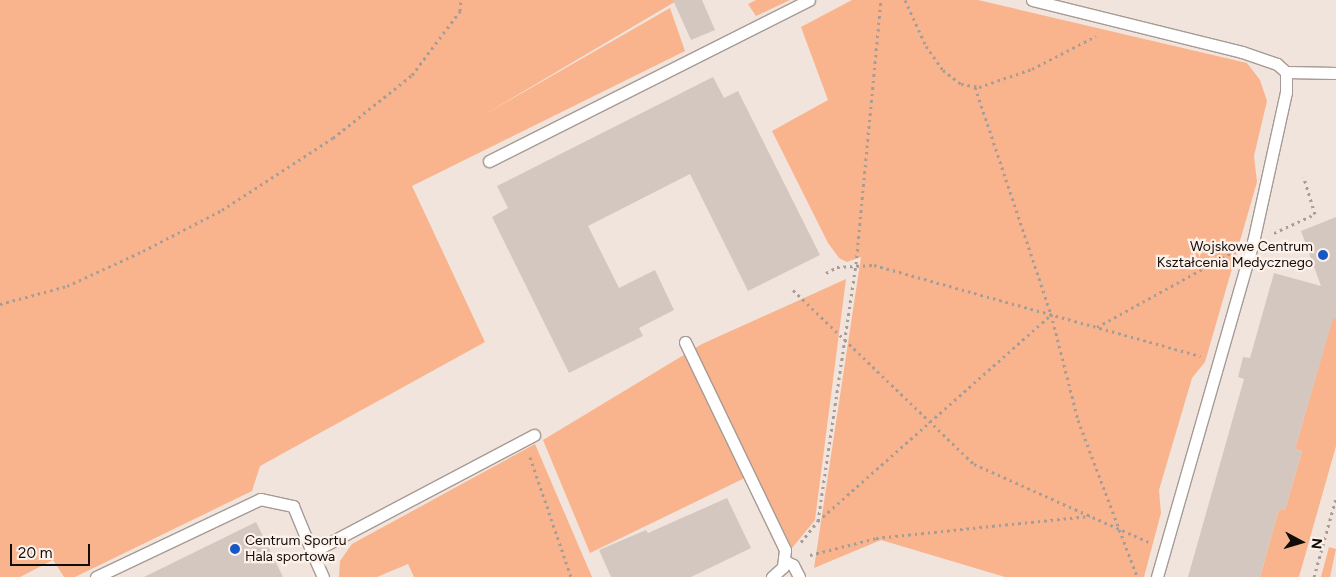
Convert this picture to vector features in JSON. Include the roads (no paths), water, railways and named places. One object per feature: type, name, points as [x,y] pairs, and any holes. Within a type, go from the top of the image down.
[{"type":"lane","points":[[489,161],[809,0]]},
{"type":"lane","points":[[1032,0],[1242,52],[1277,64],[1286,72],[1336,73]]},
{"type":"lane","points":[[1157,577],[1253,242],[1286,92],[1286,72]]},
{"type":"lane","points":[[684,342],[784,550],[785,561],[772,577]]},
{"type":"lane","points":[[312,552],[529,438]]},
{"type":"lane","points":[[96,577],[260,499],[292,506],[324,577]]},
{"type":"lane","points":[[785,561],[793,565],[799,577]]},
{"type":"place","name":"Wojskowe Centrum Kształcenia Medycznego","points":[[1323,255]]},
{"type":"place","name":"Centrum Sportu Hala sportowa","points":[[235,549]]}]
